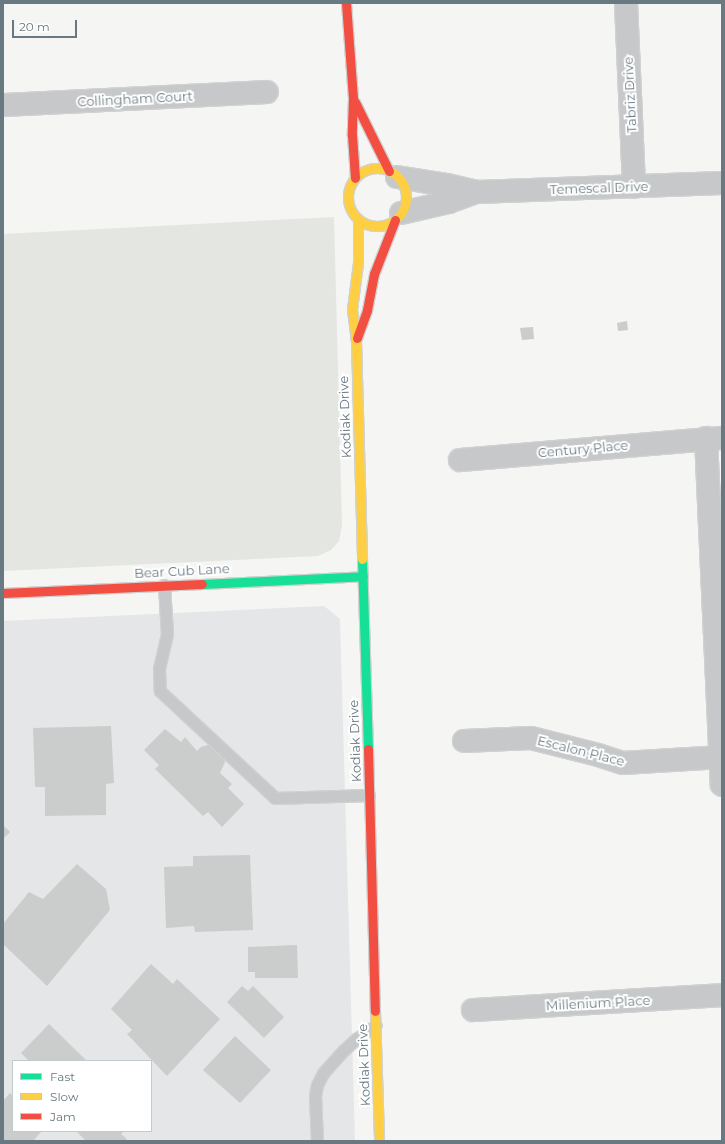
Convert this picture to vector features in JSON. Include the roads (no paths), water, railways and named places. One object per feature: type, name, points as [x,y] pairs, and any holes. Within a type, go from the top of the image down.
[{"type":"street","points":[[346,3],[353,98],[352,135],[355,178]]},
{"type":"street","name":"Tabriz Drive","points":[[626,3],[634,187]]},
{"type":"street","name":"Collingham Court","points":[[3,105],[266,92]]},
{"type":"street","points":[[353,98],[393,174],[403,185],[405,194],[405,204],[398,216],[386,225],[367,225],[358,220],[348,204],[350,186],[355,178],[362,172],[371,169],[380,169],[393,174]]},
{"type":"street","name":"Temescal Drive","points":[[393,174],[477,192],[722,183]]},
{"type":"street","name":"Temescal Drive","points":[[398,216],[449,202],[477,192]]},
{"type":"street","name":"Kodiak Drive","points":[[356,340],[367,310],[374,274],[398,216]]},
{"type":"street","name":"Kodiak Drive","points":[[358,220],[358,263],[352,309],[356,340],[379,1141]]},
{"type":"street","points":[[714,438],[722,785]]},
{"type":"street","name":"Century Place","points":[[460,460],[714,438]]},
{"type":"street","name":"Bear Cub Lane","points":[[3,593],[363,576]]},
{"type":"street","name":"Escalon Place","points":[[464,741],[531,738],[623,763],[722,757]]},
{"type":"street","name":"Millenium Place","points":[[473,1010],[722,995]]},
{"type":"lane","points":[[164,585],[167,634],[160,668],[160,691],[275,798],[369,795]]},
{"type":"lane","points":[[317,1141],[315,1096],[317,1085],[323,1073],[356,1039],[376,1025]]}]
